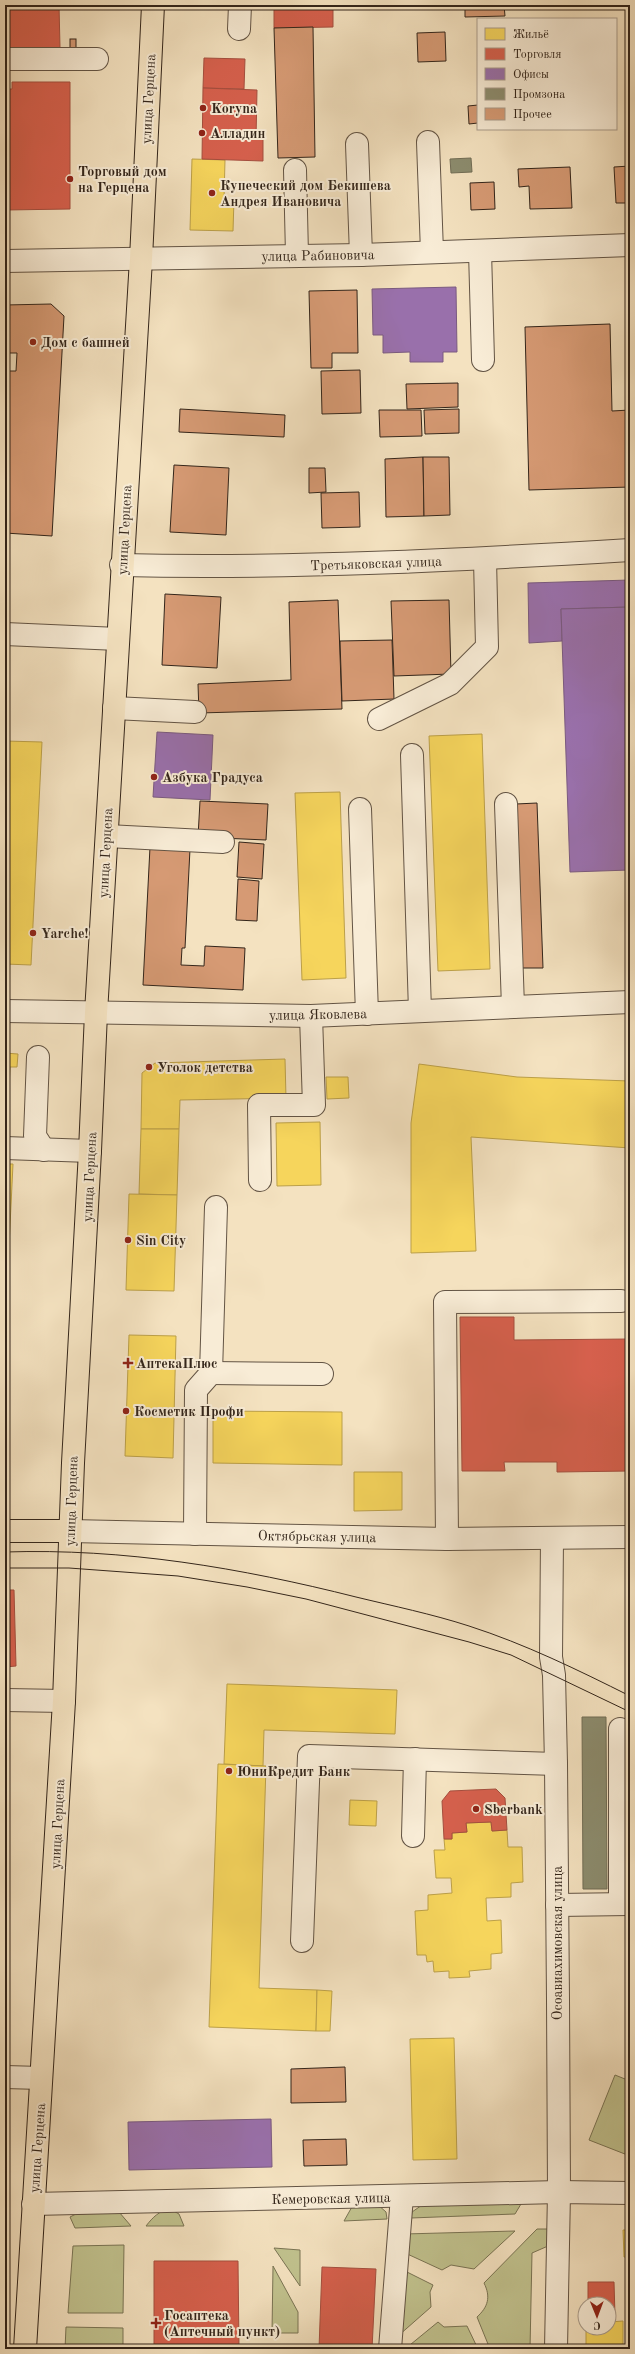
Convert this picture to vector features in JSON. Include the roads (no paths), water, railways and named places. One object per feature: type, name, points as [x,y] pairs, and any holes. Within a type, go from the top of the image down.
[{"type":"main road","name":"улица Герцена","points":[[25,2349],[64,1701],[70,1531],[96,1013],[121,565],[141,259],[153,5]]},
{"type":"main road","name":"Октябрьская улица","points":[[5,1531],[70,1531]]},
{"type":"street","points":[[239,29],[240,5]]},
{"type":"street","points":[[5,59],[97,59]]},
{"type":"street","points":[[428,142],[432,252]]},
{"type":"street","points":[[357,144],[361,255]]},
{"type":"street","points":[[294,170],[297,255]]},
{"type":"street","name":"улица Рабиновича","points":[[5,261],[361,255],[630,245]]},
{"type":"street","points":[[480,251],[483,360]]},
{"type":"street","name":"Третьяковская улица","points":[[121,565],[237,567],[485,559],[630,550]]},
{"type":"street","points":[[379,719],[450,684],[487,647],[485,559]]},
{"type":"street","points":[[5,634],[118,639]]},
{"type":"street","points":[[114,708],[195,712]]},
{"type":"street","points":[[412,755],[420,1011]]},
{"type":"street","points":[[506,804],[514,1007]]},
{"type":"street","points":[[360,809],[367,1014]]},
{"type":"street","points":[[107,836],[223,842]]},
{"type":"street","name":"улица Яковлева","points":[[5,1011],[311,1016],[630,1002]]},
{"type":"street","points":[[260,1180],[259,1105],[314,1105],[311,1016]]},
{"type":"street","points":[[38,1057],[35,1136],[44,1150]]},
{"type":"street","points":[[5,1148],[90,1150]]},
{"type":"street","points":[[195,1534],[196,1390],[211,1373],[216,1207]]},
{"type":"street","points":[[446,1539],[445,1302],[621,1301]]},
{"type":"street","points":[[211,1373],[322,1374]]},
{"type":"street","name":"Октябрьская улица","points":[[70,1531],[446,1539],[630,1537]]},
{"type":"street","name":"Осоавиахимовская улица","points":[[552,1538],[551,1657],[554,1675],[556,1764],[559,2192],[556,2349]]},
{"type":"street","points":[[5,1700],[64,1701]]},
{"type":"street","points":[[557,1905],[625,1904],[620,1729]]},
{"type":"street","points":[[302,1941],[309,1756],[556,1764]]},
{"type":"street","points":[[413,1836],[415,1759]]},
{"type":"street","points":[[5,2077],[41,2078]]},
{"type":"street","name":"Кемеровская улица","points":[[33,2204],[559,2192],[630,2193]]},
{"type":"street","points":[[390,2349],[402,2196]]},
{"type":"tram line","points":[[5,1552],[94,1553],[138,1557],[226,1569],[313,1587],[427,1614],[490,1633],[551,1658],[630,1696]]},
{"type":"tram line","points":[[5,1568],[69,1568],[178,1576],[247,1587],[306,1599],[469,1642],[511,1655],[630,1712]]},
{"type":"place","name":"Koryna","points":[[203,108]]},
{"type":"place","name":"Алладин","points":[[202,133]]},
{"type":"place","name":"Торговый дом на Герцена","points":[[70,179]]},
{"type":"place","name":"Купеческий дом Бекишева Андрея Ивановича","points":[[212,193]]},
{"type":"place","name":"Дом с башней","points":[[33,342]]},
{"type":"place","name":"Азбука Градуса","points":[[154,777]]},
{"type":"place","name":"Yarche!","points":[[33,933]]},
{"type":"place","name":"Уголок детства","points":[[149,1067]]},
{"type":"place","name":"Sin City","points":[[128,1240]]},
{"type":"place","name":"АптекаПлюс","points":[[128,1363]]},
{"type":"place","name":"Косметик Профи","points":[[126,1411]]},
{"type":"place","name":"ЮниКредит Банк","points":[[229,1771]]},
{"type":"place","name":"Sberbank","points":[[476,1809]]},
{"type":"place","name":"Госаптека (Аптечный пункт)","points":[[156,2323]]}]
